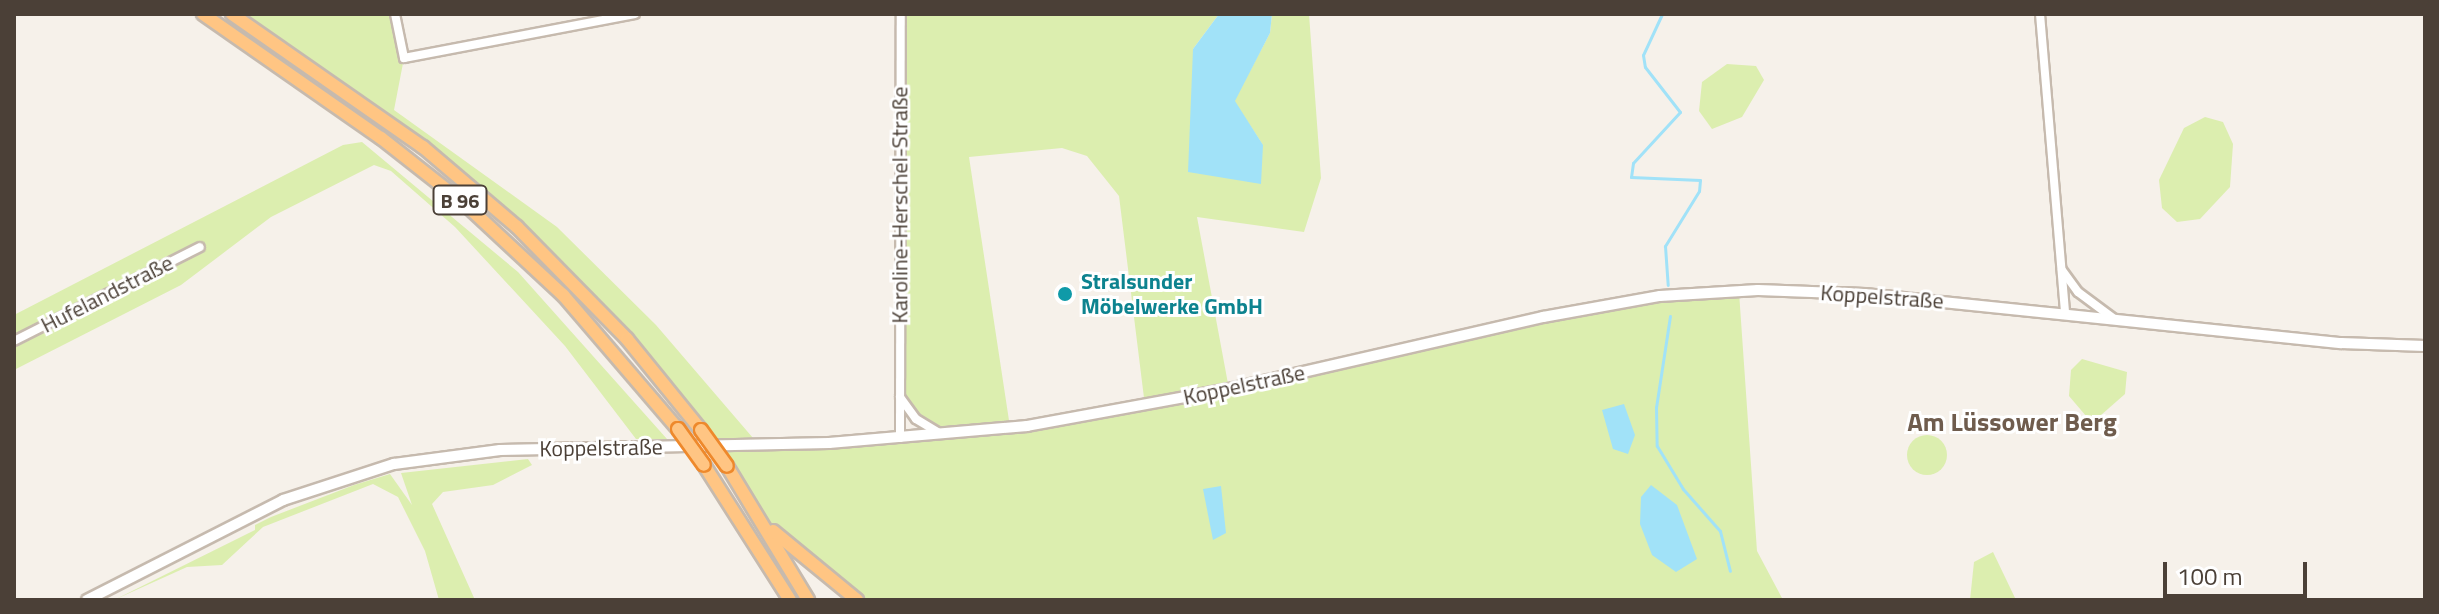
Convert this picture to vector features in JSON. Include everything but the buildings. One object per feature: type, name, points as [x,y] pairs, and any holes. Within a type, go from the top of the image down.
[{"type":"highway","name":"B 96","points":[[203,14],[381,138],[465,204],[563,295],[678,429],[790,600]]},
{"type":"highway","name":"B 96","points":[[232,14],[423,147],[508,219],[627,339],[727,466],[808,600]]},
{"type":"highway","name":"B 96","points":[[764,523],[857,600]]},
{"type":"street","points":[[395,14],[404,58],[635,14]]},
{"type":"street","name":"Karoline-Herschel-Straße","points":[[900,438],[901,14]]},
{"type":"street","points":[[2040,14],[2065,313]]},
{"type":"street","name":"Hufelandstraße","points":[[14,341],[200,247]]},
{"type":"street","points":[[2061,269],[2078,292],[2113,318]]},
{"type":"street","name":"Koppelstraße","points":[[87,600],[283,500],[394,464],[500,450],[900,438],[1145,407],[1543,317],[1660,296],[1758,290],[1865,294],[2341,343],[2425,346]]},
{"type":"street","points":[[899,396],[916,419],[941,434]]},
{"type":"green space","points":[[232,14],[395,14],[404,58],[394,110],[557,227],[656,325],[759,445],[939,434],[916,419],[899,396],[901,14],[1219,14],[1193,49],[1263,145],[1234,101],[1270,33],[1272,14],[1309,14],[1321,178],[1304,232],[1197,217],[1229,389],[1574,311],[1739,292],[1757,551],[1783,600],[857,600],[764,523],[671,392],[469,185]],"holes":[[[1062,148],[1087,156],[1119,196],[1145,406],[1010,427],[969,157]]]},
{"type":"green space","points":[[1727,64],[1756,66],[1764,80],[1742,117],[1712,129],[1699,111],[1702,82]]},
{"type":"green space","points":[[2205,117],[2223,122],[2233,144],[2230,187],[2200,219],[2177,222],[2162,208],[2159,180],[2184,128]]},
{"type":"green space","points":[[362,142],[518,272],[667,439],[636,439],[565,346],[455,227],[391,171],[374,165],[271,217],[181,285],[14,370],[14,315],[343,145]]},
{"type":"green space","points":[[2082,359],[2127,372],[2125,394],[2092,423],[2069,396],[2071,370]]},
{"type":"green space","points":[[1927,435],[1941,441],[1947,455],[1941,469],[1927,475],[1913,469],[1907,455],[1913,441]]},
{"type":"green space","points":[[528,459],[532,465],[493,485],[443,492],[432,504],[475,600],[439,600],[425,551],[398,497],[373,484],[263,527],[222,565],[187,567],[114,600],[255,530],[255,525],[271,517],[354,485],[390,474],[412,505],[401,473]]},
{"type":"green space","points":[[1993,552],[2016,600],[1970,600],[1974,562]]},
{"type":"water","points":[[1219,14],[1272,14],[1270,33],[1235,101],[1263,145],[1261,184],[1188,172],[1193,49]]},
{"type":"water","points":[[1624,404],[1635,435],[1628,454],[1613,449],[1602,410]]},
{"type":"water","points":[[1651,485],[1677,505],[1697,559],[1676,572],[1652,555],[1640,524],[1641,497]]},
{"type":"water","points":[[1221,486],[1226,533],[1213,540],[1203,489]]},
{"type":"waterway","points":[[1662,14],[1643,55],[1645,67],[1680,112],[1633,163],[1631,177],[1700,180],[1699,191],[1665,246],[1668,285]]},
{"type":"waterway","points":[[1670,316],[1656,407],[1657,446],[1683,489],[1720,531],[1730,571]]},
{"type":"place","name":"Stralsunder Möbelwerke GmbH","points":[[1065,294]]},
{"type":"district","name":"Am Lüssower Berg","points":[[2012,422]]}]
